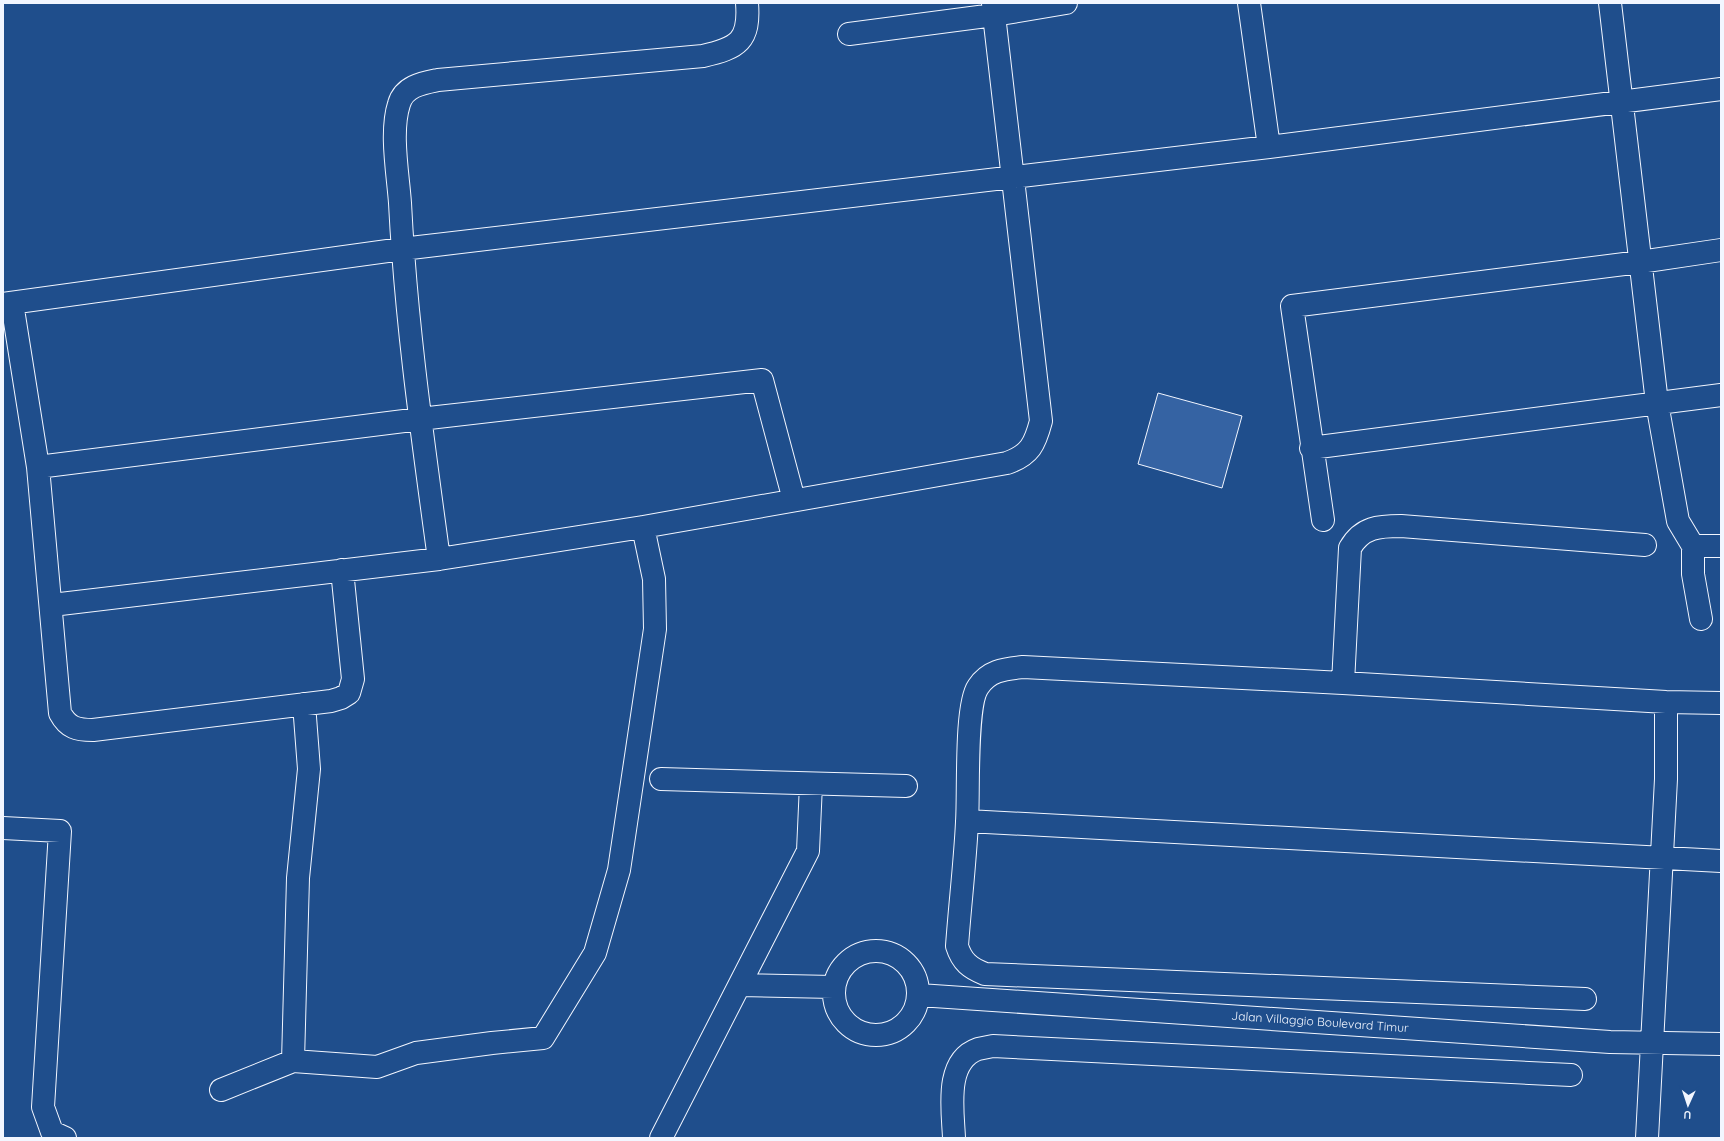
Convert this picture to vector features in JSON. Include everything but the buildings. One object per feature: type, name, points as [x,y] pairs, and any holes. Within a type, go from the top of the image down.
[{"type":"street","points":[[439,559],[420,419],[402,249],[396,139],[399,102],[408,90],[419,84],[438,80],[703,56],[724,51],[741,41],[746,32],[747,3]]},
{"type":"street","points":[[849,34],[994,9],[1066,3]]},
{"type":"street","points":[[1249,3],[1269,147]]},
{"type":"street","points":[[1610,3],[1657,403],[1678,521],[1693,546],[1693,574],[1701,619]]},
{"type":"street","points":[[52,605],[439,559],[643,527],[1017,460],[1030,451],[1037,436],[1041,421],[994,9]]},
{"type":"street","points":[[342,570],[352,679],[349,693],[342,698],[331,701],[93,730],[81,730],[72,727],[65,722],[60,713],[52,605],[38,467],[7,303],[402,249],[601,227],[1012,176],[1269,147],[1721,89]]},
{"type":"street","points":[[1323,520],[1311,448],[1292,306],[1640,262],[1721,250]]},
{"type":"street","points":[[38,467],[420,419],[762,380],[794,500]]},
{"type":"street","points":[[1311,448],[1721,395]]},
{"type":"street","points":[[1343,683],[1350,548],[1356,537],[1369,530],[1386,526],[1401,526],[1645,545]]},
{"type":"street","points":[[221,1090],[293,1061],[377,1067],[416,1054],[492,1043],[543,1038],[595,953],[619,870],[655,629],[654,579],[643,527]]},
{"type":"street","points":[[1693,546],[1721,546]]},
{"type":"street","points":[[1585,999],[985,974],[965,964],[957,946],[967,821],[971,706],[977,688],[986,677],[1000,670],[1023,667],[1721,704]]},
{"type":"street","points":[[1647,1138],[1666,779],[1666,702]]},
{"type":"street","points":[[293,1061],[298,878],[308,769],[304,704]]},
{"type":"street","points":[[661,779],[906,786]]},
{"type":"street","points":[[661,1138],[808,851],[811,784]]},
{"type":"street","points":[[967,821],[1721,861]]},
{"type":"street","points":[[3,828],[60,831],[42,1107],[52,1132],[65,1138]]},
{"type":"street","points":[[880,950],[900,957],[914,974],[919,996],[913,1014],[900,1028],[882,1035],[862,1033],[845,1023],[835,1006],[833,987],[841,967],[858,954],[880,950]]},
{"type":"street","points":[[740,984],[833,987]]},
{"type":"street","name":"Jalan Villaggio Boulevard Timur","points":[[919,996],[1610,1042],[1721,1044]]},
{"type":"street","points":[[954,1138],[952,1085],[957,1071],[965,1057],[977,1050],[993,1046],[1571,1075]]}]
